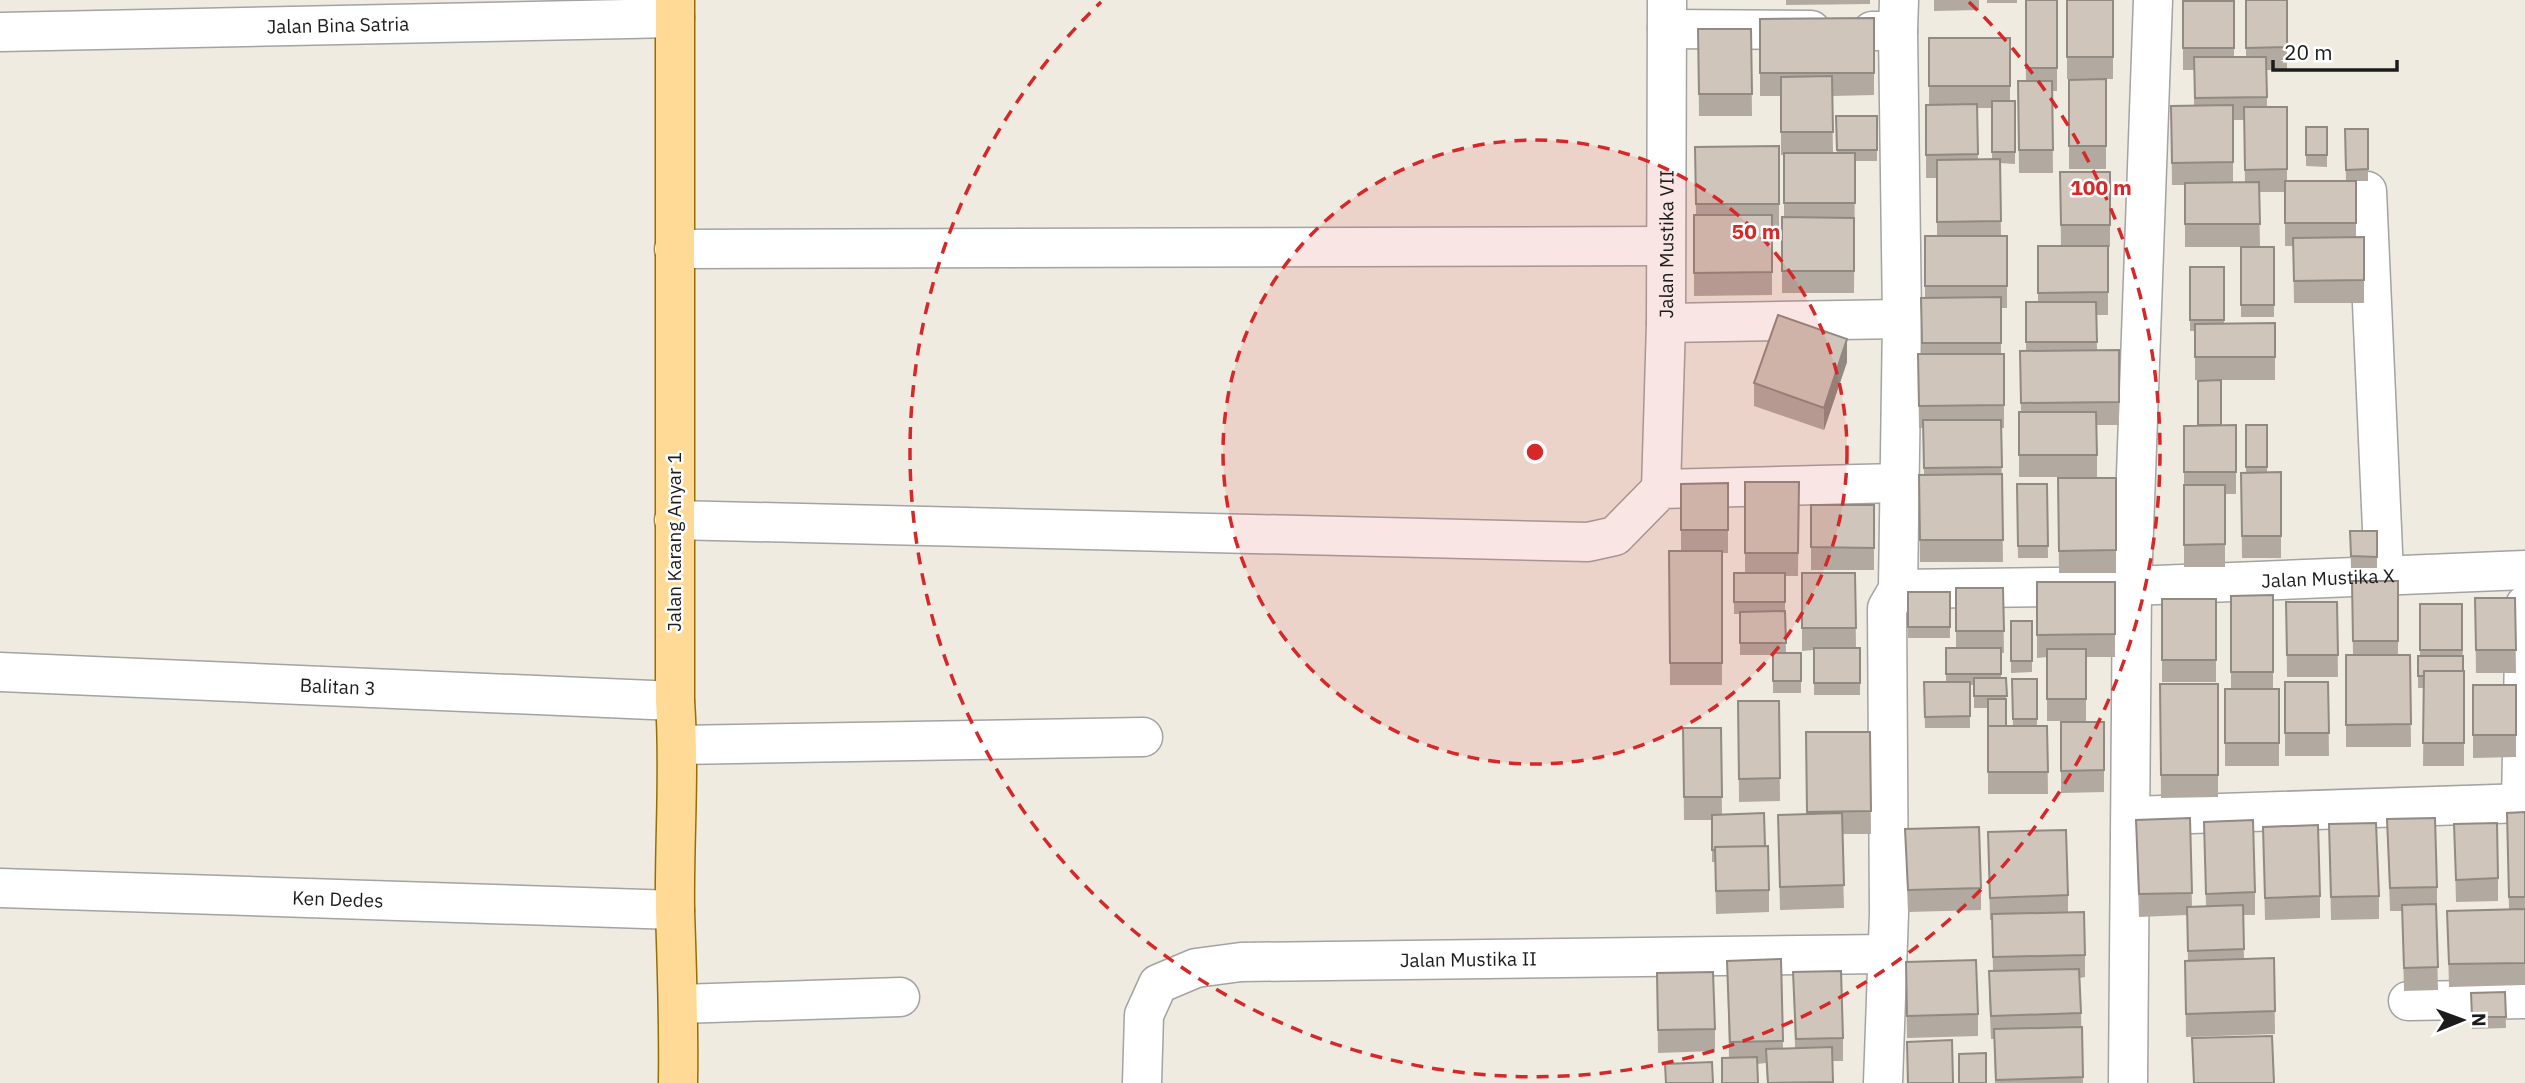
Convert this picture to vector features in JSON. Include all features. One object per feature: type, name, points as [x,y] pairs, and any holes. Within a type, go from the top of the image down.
[{"type":"main road","name":"Jalan Karang Anyar 1","points":[[675,9],[674,520],[675,701],[678,745],[676,910],[680,1004],[678,1083]]},
{"type":"street","points":[[2128,1083],[2132,586],[2153,0]]},
{"type":"street","name":"Jalan Bina Satria","points":[[0,32],[675,9]]},
{"type":"street","points":[[1667,14],[1899,15],[1902,319],[1898,589],[1887,608],[1887,954],[1883,1083]]},
{"type":"street","name":"Jalan Mustika VII","points":[[1661,489],[1666,323],[1664,246],[1667,14]]},
{"type":"street","points":[[2367,191],[2384,574]]},
{"type":"street","points":[[674,249],[1664,246]]},
{"type":"street","points":[[1666,323],[1902,319]]},
{"type":"street","points":[[674,520],[1588,542],[1615,536],[1661,489],[1898,483]]},
{"type":"street","name":"Jalan Mustika X","points":[[1898,589],[2132,586],[2525,570]]},
{"type":"street","points":[[2132,816],[2523,803],[2525,605]]},
{"type":"street","name":"Balitan 3","points":[[0,672],[675,701]]},
{"type":"street","points":[[678,745],[1143,737]]},
{"type":"street","name":"Ken Dedes","points":[[0,888],[676,910]]},
{"type":"street","name":"Jalan Mustika II","points":[[1142,1083],[1144,1015],[1158,984],[1196,968],[1241,962],[1887,954]]},
{"type":"street","points":[[680,1004],[900,997]]},
{"type":"street","points":[[2408,1001],[2525,999]]},
{"type":"building","points":[[2026,0],[2057,0],[2057,68],[2026,68]]},
{"type":"building","points":[[2067,0],[2113,0],[2113,57],[2067,57]]},
{"type":"building","points":[[2246,0],[2287,0],[2287,47],[2246,48]]},
{"type":"building","points":[[2183,1],[2234,1],[2234,48],[2183,48]]},
{"type":"building","points":[[1874,18],[1874,73],[1760,73],[1760,19]]},
{"type":"building","points":[[1698,29],[1751,29],[1752,94],[1699,94]]},
{"type":"building","points":[[1929,38],[2010,38],[2010,86],[1929,86]]},
{"type":"building","points":[[2194,57],[2266,57],[2267,97],[2195,98]]},
{"type":"building","points":[[1832,76],[1833,132],[1781,132],[1781,77]]},
{"type":"building","points":[[2106,79],[2106,146],[2069,146],[2069,80]]},
{"type":"building","points":[[2018,81],[2052,81],[2053,150],[2019,150]]},
{"type":"building","points":[[1992,101],[2015,101],[2015,152],[1992,152]]},
{"type":"building","points":[[1977,104],[1978,154],[1926,155],[1926,105]]},
{"type":"building","points":[[2233,105],[2233,162],[2172,163],[2171,106]]},
{"type":"building","points":[[2244,107],[2287,107],[2287,169],[2245,170]]},
{"type":"building","points":[[1836,116],[1877,116],[1877,150],[1837,150]]},
{"type":"building","points":[[2306,127],[2327,127],[2327,155],[2306,155]]},
{"type":"building","points":[[2345,129],[2368,129],[2368,169],[2346,170]]},
{"type":"building","points":[[1779,146],[1779,204],[1696,204],[1695,147]]},
{"type":"building","points":[[1784,153],[1855,153],[1855,203],[1784,203]]},
{"type":"building","points":[[2000,159],[2001,221],[1937,222],[1937,160]]},
{"type":"building","points":[[2060,172],[2110,172],[2110,225],[2061,225]]},
{"type":"building","points":[[2285,181],[2356,181],[2356,223],[2285,223]]},
{"type":"building","points":[[2259,182],[2260,224],[2185,224],[2185,183]]},
{"type":"building","points":[[1694,215],[1772,215],[1772,272],[1694,273]]},
{"type":"building","points":[[1782,217],[1854,218],[1854,271],[1782,271]]},
{"type":"building","points":[[1925,236],[2007,236],[2007,286],[1925,286]]},
{"type":"building","points":[[2364,237],[2364,280],[2294,281],[2293,238]]},
{"type":"building","points":[[2038,246],[2108,246],[2108,292],[2038,293]]},
{"type":"building","points":[[2241,247],[2274,247],[2274,305],[2241,305]]},
{"type":"building","points":[[2190,267],[2224,267],[2224,320],[2190,320]]},
{"type":"building","points":[[2001,297],[2001,343],[1922,343],[1921,298]]},
{"type":"building","points":[[2026,302],[2096,302],[2097,342],[2026,342]]},
{"type":"building","points":[[1778,315],[1847,339],[1824,408],[1754,383]]},
{"type":"building","points":[[2275,323],[2275,357],[2195,357],[2195,324]]},
{"type":"building","points":[[2119,350],[2119,402],[2021,403],[2020,351]]},
{"type":"building","points":[[1918,354],[2004,354],[2004,405],[1919,406]]},
{"type":"building","points":[[2221,380],[2221,425],[2198,425],[2198,381]]},
{"type":"building","points":[[2019,412],[2096,412],[2097,455],[2019,455]]},
{"type":"building","points":[[1923,420],[2001,420],[2002,467],[1924,468]]},
{"type":"building","points":[[2236,425],[2236,472],[2184,472],[2184,426]]},
{"type":"building","points":[[2246,425],[2267,425],[2267,467],[2246,467]]},
{"type":"building","points":[[2281,472],[2281,536],[2242,536],[2241,473]]},
{"type":"building","points":[[2002,474],[2003,540],[1920,540],[1919,475]]},
{"type":"building","points":[[2058,478],[2116,478],[2116,550],[2059,551]]},
{"type":"building","points":[[1745,482],[1799,482],[1798,553],[1745,553]]},
{"type":"building","points":[[1728,483],[1728,530],[1681,530],[1681,484]]},
{"type":"building","points":[[2017,484],[2047,484],[2048,546],[2018,546]]},
{"type":"building","points":[[2184,485],[2225,485],[2225,544],[2184,545]]},
{"type":"building","points":[[1811,505],[1874,505],[1874,548],[1811,547]]},
{"type":"building","points":[[2350,531],[2377,531],[2377,557],[2351,556]]},
{"type":"building","points":[[1669,551],[1722,551],[1722,663],[1670,663]]},
{"type":"building","points":[[1734,573],[1785,573],[1785,602],[1734,602]]},
{"type":"building","points":[[1802,573],[1855,573],[1856,628],[1802,628]]},
{"type":"building","points":[[2352,581],[2398,581],[2398,641],[2353,641]]},
{"type":"building","points":[[2037,582],[2115,582],[2115,634],[2037,635]]},
{"type":"building","points":[[1956,588],[2003,588],[2004,631],[1956,631]]},
{"type":"building","points":[[1908,592],[1950,592],[1950,627],[1908,627]]},
{"type":"building","points":[[2273,595],[2273,672],[2231,672],[2231,596]]},
{"type":"building","points":[[2475,598],[2515,598],[2516,650],[2476,650]]},
{"type":"building","points":[[2162,599],[2216,599],[2216,660],[2162,660]]},
{"type":"building","points":[[2286,602],[2337,602],[2338,655],[2287,655]]},
{"type":"building","points":[[2420,604],[2462,604],[2462,650],[2420,650]]},
{"type":"building","points":[[1785,611],[1786,643],[1740,643],[1740,612]]},
{"type":"building","points":[[2011,621],[2032,621],[2032,661],[2011,661]]},
{"type":"building","points":[[1814,648],[1860,648],[1860,683],[1814,683]]},
{"type":"building","points":[[1946,648],[2001,648],[2001,674],[1946,674]]},
{"type":"building","points":[[2047,649],[2086,649],[2086,699],[2047,699]]},
{"type":"building","points":[[1773,653],[1801,653],[1801,681],[1773,681]]},
{"type":"building","points":[[2346,655],[2410,655],[2411,724],[2346,725]]},
{"type":"building","points":[[2418,656],[2463,656],[2463,671],[2424,671],[2424,676],[2418,676]]},
{"type":"building","points":[[2424,671],[2464,671],[2464,743],[2423,743]]},
{"type":"building","points":[[1974,678],[2006,678],[2007,696],[1974,696]]},
{"type":"building","points":[[2012,679],[2037,679],[2037,719],[2013,719]]},
{"type":"building","points":[[1924,682],[1970,682],[1970,716],[1925,717]]},
{"type":"building","points":[[2285,682],[2328,682],[2329,733],[2285,733]]},
{"type":"building","points":[[2160,684],[2218,684],[2218,775],[2161,775]]},
{"type":"building","points":[[2473,685],[2516,685],[2516,735],[2473,735]]},
{"type":"building","points":[[2225,689],[2279,689],[2279,743],[2225,743]]},
{"type":"building","points":[[1988,699],[2006,699],[2006,726],[1988,726]]},
{"type":"building","points":[[1738,701],[1779,701],[1780,778],[1739,779]]},
{"type":"building","points":[[2061,722],[2104,722],[2104,770],[2061,771]]},
{"type":"building","points":[[1988,726],[2047,726],[2048,772],[1988,772]]},
{"type":"building","points":[[1683,728],[1721,728],[1722,797],[1684,797]]},
{"type":"building","points":[[1806,732],[1870,732],[1871,811],[1807,812]]},
{"type":"building","points":[[2525,812],[2525,897],[2509,897],[2507,813]]},
{"type":"building","points":[[1764,813],[1765,846],[1715,847],[1715,850],[1712,850],[1712,815]]},
{"type":"building","points":[[1842,813],[1844,885],[1780,887],[1778,815]]},
{"type":"building","points":[[2190,818],[2192,893],[2139,894],[2136,820]]},
{"type":"building","points":[[2435,818],[2437,887],[2390,888],[2387,819]]},
{"type":"building","points":[[2253,820],[2255,892],[2206,894],[2204,822]]},
{"type":"building","points":[[2376,823],[2379,896],[2331,897],[2329,824]]},
{"type":"building","points":[[2497,823],[2498,878],[2456,880],[2454,824]]},
{"type":"building","points":[[2318,825],[2320,896],[2265,898],[2263,827]]},
{"type":"building","points":[[1979,827],[1981,888],[1908,890],[1905,829]]},
{"type":"building","points":[[2066,830],[2068,895],[1990,898],[1988,832]]},
{"type":"building","points":[[1768,846],[1769,890],[1716,891],[1715,847]]},
{"type":"building","points":[[2436,904],[2438,967],[2404,968],[2402,905]]},
{"type":"building","points":[[2243,905],[2244,949],[2188,951],[2187,907]]},
{"type":"building","points":[[2525,909],[2525,963],[2449,964],[2447,911]]},
{"type":"building","points":[[2084,912],[2085,955],[1993,957],[1992,914]]},
{"type":"building","points":[[2274,958],[2275,1011],[2186,1014],[2185,961]]},
{"type":"building","points":[[1781,959],[1783,1041],[1730,1042],[1727,961]]},
{"type":"building","points":[[1976,960],[1978,1014],[1907,1016],[1906,962]]},
{"type":"building","points":[[2079,969],[2081,1013],[1991,1016],[1989,971]]},
{"type":"building","points":[[1841,971],[1843,1038],[1796,1039],[1793,972]]},
{"type":"building","points":[[1713,972],[1715,1029],[1658,1030],[1657,973]]},
{"type":"building","points":[[2505,992],[2506,1017],[2472,1017],[2471,993]]},
{"type":"building","points":[[2082,1027],[2083,1077],[1996,1080],[1994,1029]]},
{"type":"building","points":[[2272,1036],[2274,1083],[2194,1083],[2192,1038]]},
{"type":"building","points":[[1952,1040],[1953,1083],[1908,1083],[1907,1042]]},
{"type":"building","points":[[1832,1047],[1833,1082],[1768,1083],[1766,1049]]},
{"type":"building","points":[[1986,1053],[1986,1083],[1959,1083],[1959,1054]]},
{"type":"building","points":[[1757,1057],[1758,1083],[1722,1083],[1722,1058]]},
{"type":"building","points":[[1712,1062],[1713,1083],[1666,1083],[1665,1064]]}]
